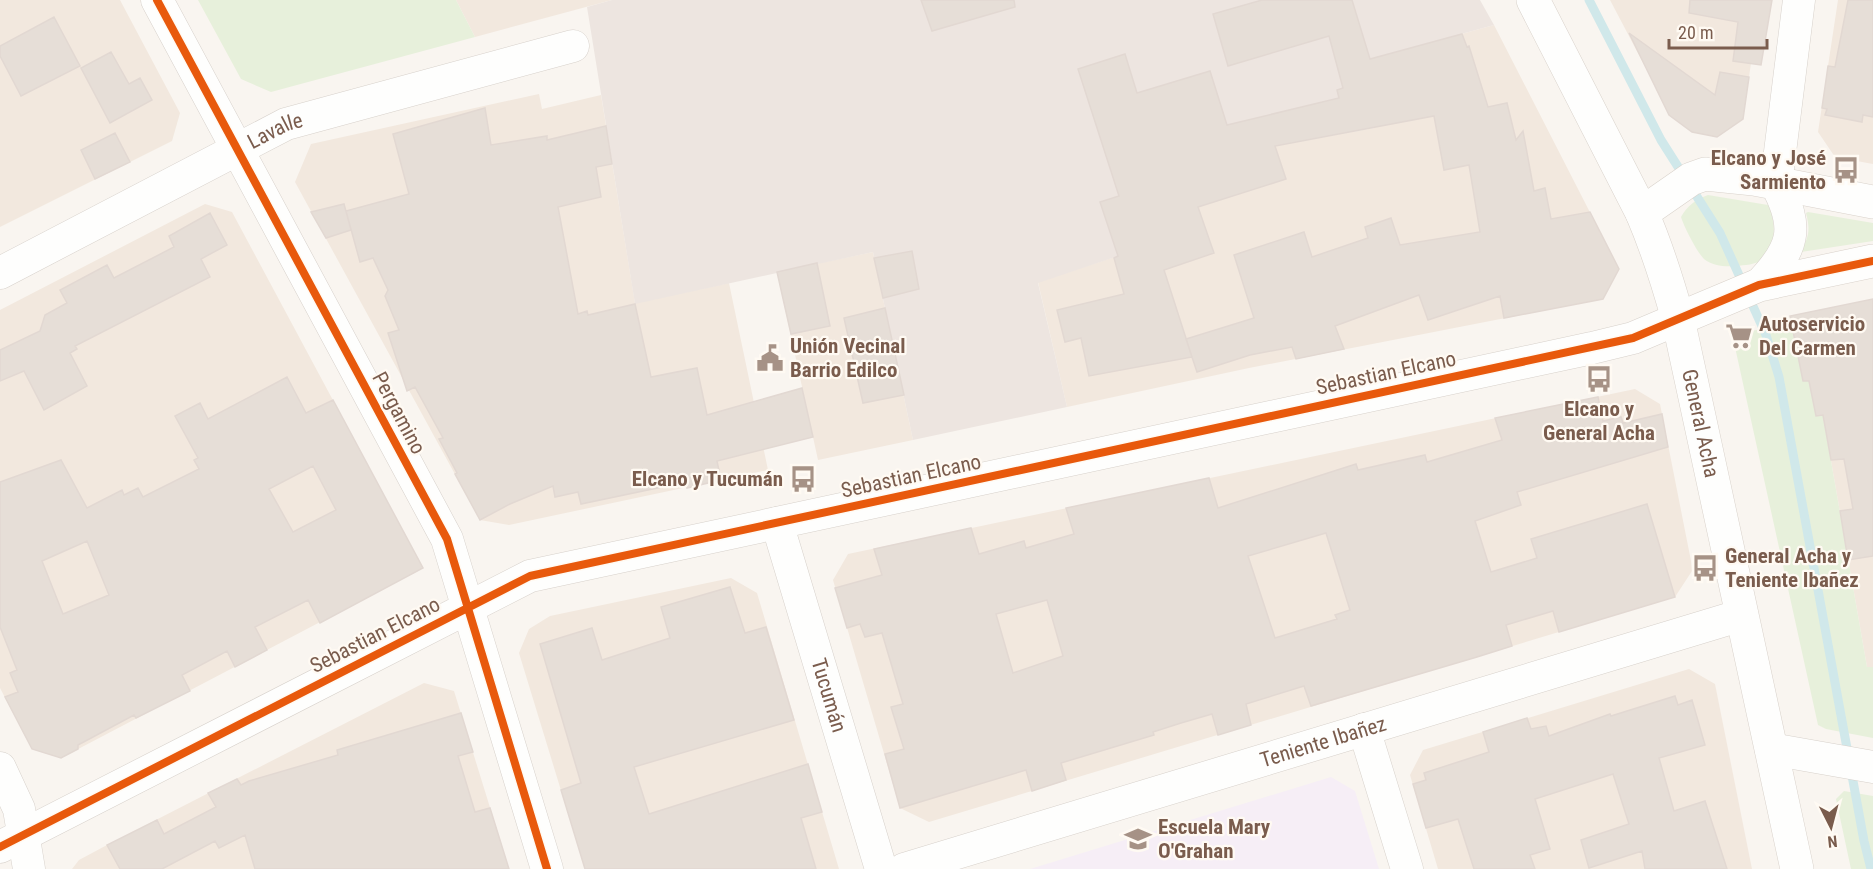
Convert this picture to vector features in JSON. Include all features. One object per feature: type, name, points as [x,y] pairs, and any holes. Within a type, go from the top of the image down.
[{"type":"main road","name":"General Acha","points":[[1533,0],[1642,213],[1656,248],[1678,319],[1797,869]]},
{"type":"main road","points":[[1642,213],[1686,182],[1700,175],[1754,179],[1873,202]]},
{"type":"main road","name":"Sebastian Elcano","points":[[1678,319],[1759,285],[1873,261]]},
{"type":"street","name":"Pergamino","points":[[157,0],[447,539],[547,869]]},
{"type":"street","points":[[1759,285],[1774,267],[1791,238],[1789,212],[1776,184],[1799,0]]},
{"type":"street","name":"Lavalle","points":[[0,273],[286,124],[573,46]]},
{"type":"street","name":"Sebastian Elcano","points":[[12,841],[530,576],[1613,343],[1633,338],[1678,319]]},
{"type":"street","name":"Tucumán","points":[[777,523],[881,869]]},
{"type":"street","name":"Teniente Ibañez","points":[[904,869],[1742,615]]},
{"type":"street","points":[[1364,729],[1407,869]]},
{"type":"street","points":[[1771,748],[1873,767]]},
{"type":"street","points":[[0,768],[19,809],[12,841],[29,869]]},
{"type":"shaded area","points":[[0,0],[120,0],[180,113],[172,141],[0,227]]},
{"type":"shaded area","points":[[456,0],[612,0],[475,37]]},
{"type":"shaded area","points":[[612,0],[1480,0],[1494,25],[1356,63],[1374,128],[1258,149],[1116,184],[1136,250],[1038,283],[1067,407],[913,440],[873,252],[635,304],[587,7]]},
{"type":"shaded area","points":[[1610,0],[1760,0],[1743,119],[1719,136],[1670,114]]},
{"type":"shaded area","points":[[1838,0],[1873,0],[1873,164],[1835,157],[1818,132]]},
{"type":"shaded area","points":[[1494,25],[1619,269],[1603,299],[1249,368],[1067,407],[1038,282],[1136,250],[1115,184],[1258,149],[1374,128],[1356,63]]},
{"type":"shaded area","points":[[539,94],[542,109],[601,95],[635,303],[729,283],[768,470],[509,525],[480,520],[295,182],[311,144]]},
{"type":"shaded area","points":[[205,204],[232,212],[423,568],[61,758],[32,749],[0,688],[0,310]]},
{"type":"shaded area","points":[[873,252],[913,440],[818,460],[777,272]]},
{"type":"shaded area","points":[[1873,306],[1873,667],[1867,667],[1823,415]]},
{"type":"shaded area","points":[[1635,389],[1660,404],[1691,561],[1692,571],[1675,597],[929,822],[900,808],[833,580],[848,554]]},
{"type":"shaded area","points":[[731,578],[757,593],[839,869],[585,869],[519,653],[529,629],[550,616]]},
{"type":"shaded area","points":[[1689,669],[1715,684],[1752,869],[1438,869],[1410,775],[1423,750]]},
{"type":"shaded area","points":[[424,683],[454,691],[509,869],[72,869],[79,860],[107,845]]},
{"type":"shaded area","points":[[1331,777],[1355,791],[1379,869],[1030,869]]},
{"type":"green space","points":[[198,0],[456,0],[475,37],[271,92],[241,79]]},
{"type":"green space","points":[[1708,195],[1768,205],[1773,218],[1774,233],[1771,248],[1763,259],[1750,264],[1728,266],[1715,265],[1704,259],[1681,217],[1692,203]]},
{"type":"green space","points":[[1806,213],[1873,223],[1873,241],[1801,252],[1808,234]]},
{"type":"green space","points":[[1827,315],[1823,415],[1867,667],[1873,667],[1873,738],[1826,729],[1818,725],[1733,338],[1737,334]]},
{"type":"green space","points":[[1844,791],[1873,796],[1873,869],[1851,869],[1836,799]]},
{"type":"building","points":[[921,0],[1014,0],[1015,7],[932,31]]},
{"type":"building","points":[[1262,0],[1352,0],[1370,59],[1462,34],[1467,47],[1469,46],[1488,107],[1507,103],[1516,140],[1523,131],[1534,191],[1545,188],[1551,219],[1590,212],[1619,269],[1603,299],[1504,318],[1500,296],[1428,320],[1419,295],[1335,326],[1344,349],[1296,359],[1292,347],[1250,355],[1197,372],[1192,357],[1089,376],[1081,338],[1065,342],[1057,310],[1124,294],[1114,258],[1118,256],[1100,202],[1119,196],[1078,69],[1125,54],[1137,93],[1210,71],[1227,125],[1339,98],[1337,90],[1343,88],[1329,36],[1228,66],[1213,14]],"holes":[[[1434,116],[1444,170],[1469,165],[1480,232],[1400,245],[1391,218],[1365,227],[1368,238],[1312,257],[1304,232],[1234,255],[1254,318],[1186,339],[1164,270],[1214,253],[1198,207],[1286,179],[1275,146]]]},
{"type":"building","points":[[1690,0],[1772,0],[1761,65],[1733,61],[1738,22],[1689,13]]},
{"type":"building","points":[[1848,0],[1873,0],[1873,117],[1863,115],[1862,122],[1825,115],[1827,109],[1822,108],[1828,66],[1835,67]]},
{"type":"building","points":[[54,17],[80,66],[21,96],[0,56],[0,46]]},
{"type":"building","points":[[1629,33],[1715,95],[1720,72],[1749,77],[1743,119],[1717,137],[1692,132],[1669,115]]},
{"type":"building","points":[[111,52],[129,84],[140,78],[152,100],[110,123],[81,68]]},
{"type":"building","points":[[485,108],[491,145],[547,136],[547,140],[606,126],[612,164],[596,167],[601,197],[558,207],[578,314],[587,311],[588,315],[635,304],[651,377],[697,368],[707,415],[802,388],[813,437],[717,461],[721,480],[687,488],[686,482],[581,504],[578,492],[555,497],[553,486],[510,504],[480,520],[439,439],[443,438],[415,387],[407,391],[388,333],[399,330],[385,296],[388,290],[373,258],[360,262],[346,211],[409,194],[393,134]]},
{"type":"building","points":[[115,133],[130,162],[95,179],[81,150]]},
{"type":"building","points":[[344,204],[351,230],[326,238],[311,212]]},
{"type":"building","points":[[210,213],[227,245],[201,259],[210,277],[75,346],[77,349],[70,353],[87,386],[44,410],[24,371],[0,381],[0,350],[40,331],[45,315],[67,303],[60,290],[107,265],[114,278],[174,247],[169,236]]},
{"type":"building","points":[[912,251],[919,289],[883,298],[874,258]]},
{"type":"building","points":[[817,263],[830,326],[791,334],[777,272]]},
{"type":"building","points":[[1873,299],[1873,556],[1848,560],[1840,511],[1853,509],[1844,459],[1831,460],[1823,415],[1816,416],[1809,381],[1803,381],[1790,316]]},
{"type":"building","points":[[885,308],[904,395],[863,403],[844,318]]},
{"type":"building","points":[[287,377],[306,413],[333,400],[423,568],[320,623],[308,600],[255,627],[267,650],[235,667],[227,651],[182,675],[190,691],[136,718],[134,715],[78,745],[78,749],[61,758],[32,749],[5,697],[18,692],[10,673],[17,670],[0,627],[0,482],[61,460],[87,508],[122,490],[124,495],[138,488],[143,497],[199,469],[194,460],[198,458],[175,416],[200,403],[208,419]],"holes":[[[313,466],[336,510],[293,532],[269,489]],[[87,541],[109,595],[63,614],[42,561]]]},
{"type":"building","points":[[1598,397],[1603,421],[1621,417],[1623,423],[1662,414],[1668,447],[1517,492],[1521,505],[1475,521],[1491,572],[1537,558],[1531,539],[1647,504],[1675,597],[1559,632],[1553,611],[1506,625],[1512,646],[1477,657],[1311,706],[1304,686],[1246,704],[1251,725],[1218,735],[1212,714],[1181,723],[1153,732],[1154,735],[1061,763],[1066,780],[1032,791],[1026,770],[900,808],[885,754],[904,749],[891,707],[903,704],[882,633],[865,637],[860,624],[847,628],[835,588],[882,575],[874,549],[971,528],[979,554],[1024,541],[1026,548],[1074,534],[1066,508],[1209,478],[1218,508],[1356,464],[1358,470],[1425,455],[1427,462],[1502,440],[1495,418]],"holes":[[[1326,533],[1350,610],[1335,615],[1337,619],[1275,638],[1248,556]],[[1047,600],[1063,656],[1013,673],[996,614]]]},
{"type":"building","points":[[730,587],[745,633],[766,627],[794,720],[634,767],[649,814],[808,764],[822,812],[801,818],[816,869],[585,869],[561,790],[581,783],[540,644],[592,628],[602,660],[670,638],[661,607]]},
{"type":"building","points":[[1675,696],[1678,705],[1692,700],[1705,745],[1659,758],[1674,811],[1705,801],[1727,869],[1645,869],[1642,851],[1589,868],[1581,840],[1629,824],[1613,774],[1535,799],[1550,849],[1530,855],[1535,869],[1474,869],[1458,819],[1426,828],[1413,784],[1426,780],[1424,773],[1489,752],[1483,732],[1527,718],[1531,729],[1546,726],[1549,736],[1610,714],[1611,716]]},
{"type":"building","points":[[461,713],[473,752],[458,756],[475,812],[490,808],[509,869],[255,869],[245,835],[219,848],[215,841],[162,869],[120,869],[107,845],[157,820],[164,834],[216,807],[208,793],[237,779],[241,785],[338,755],[337,750]]},
{"type":"waterway","points":[[1589,0],[1661,140],[1720,233],[1766,335],[1779,377],[1871,869]]},
{"type":"cycle path","points":[[157,0],[447,539],[547,869]]},
{"type":"cycle path","points":[[0,847],[530,576],[1633,338],[1759,285],[1873,261]]},
{"type":"place","name":"Elcano y José Sarmiento","points":[[1846,170]]},
{"type":"place","name":"Autoservicio Del Carmen","points":[[1739,336]]},
{"type":"place","name":"Unión Vecinal Barrio Edilco","points":[[770,358]]},
{"type":"place","name":"Elcano y General Acha","points":[[1599,379]]},
{"type":"place","name":"Elcano y Tucumán","points":[[803,479]]},
{"type":"place","name":"General Acha y Teniente Ibañez","points":[[1705,568]]},
{"type":"place","name":"Escuela Mary O'Grahan","points":[[1138,839]]}]
